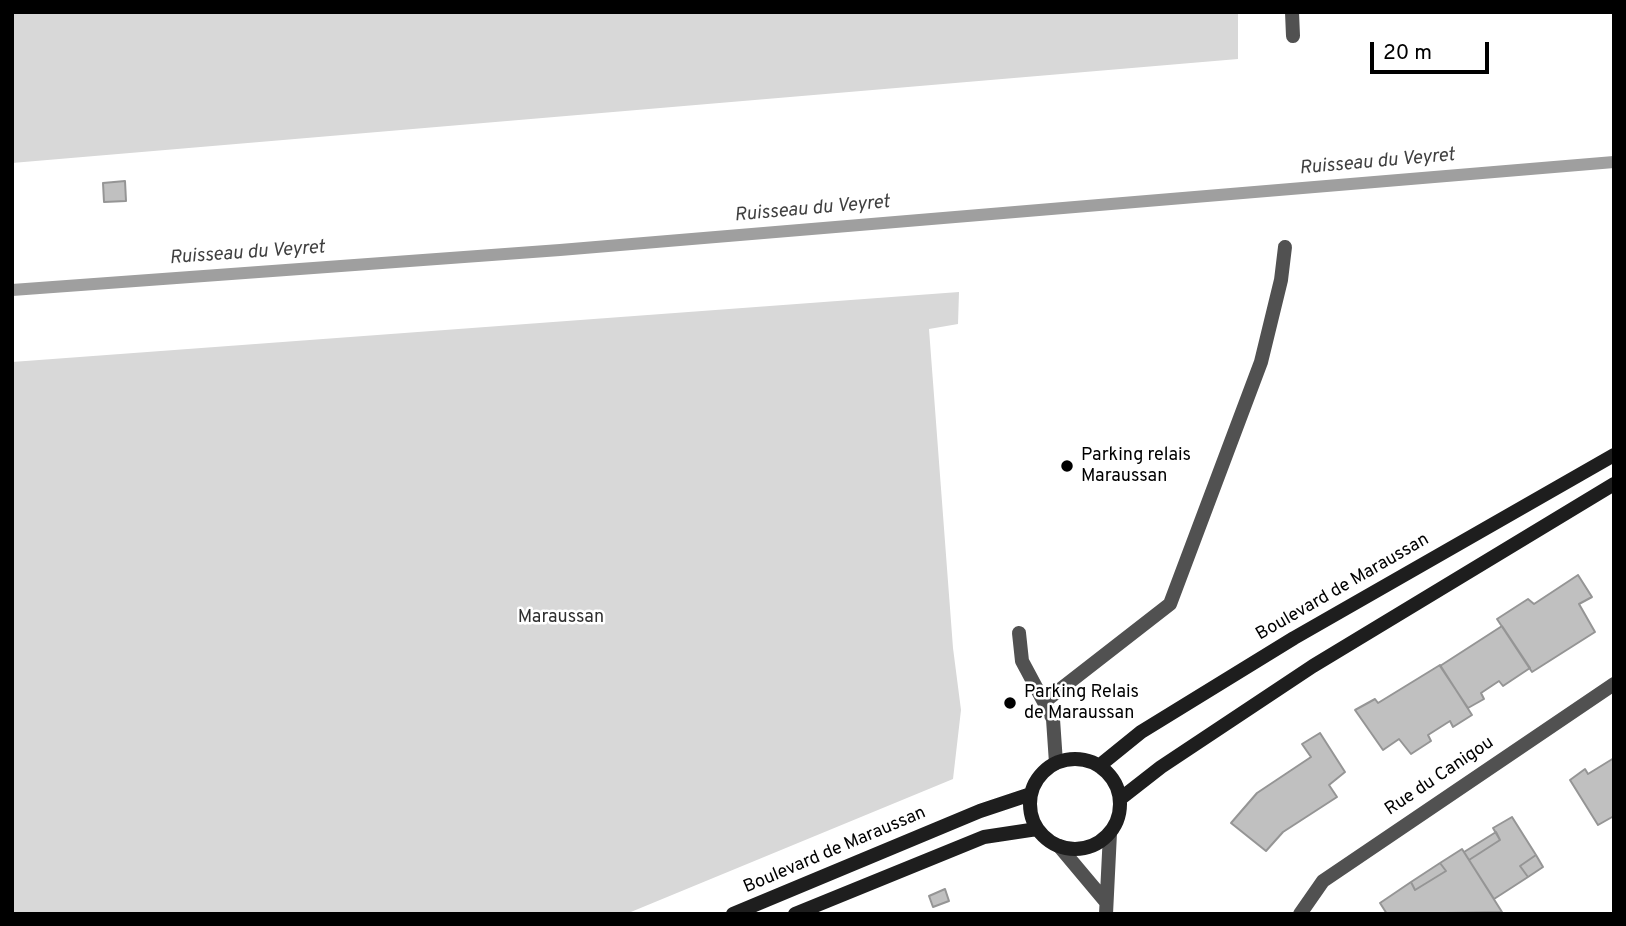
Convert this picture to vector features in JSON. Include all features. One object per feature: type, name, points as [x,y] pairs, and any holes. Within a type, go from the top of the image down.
[{"type":"main road","name":"Boulevard de Maraussan","points":[[1099,766],[1141,732],[1294,638],[1614,454]]},
{"type":"main road","points":[[1120,799],[1161,767],[1313,666],[1614,484]]},
{"type":"main road","points":[[1085,761],[1099,766],[1116,786],[1120,799],[1116,822],[1110,832],[1087,848],[1059,846],[1037,829],[1032,818],[1031,794],[1045,771],[1056,764],[1085,761]]},
{"type":"main road","name":"Boulevard de Maraussan","points":[[733,914],[980,811],[1031,794]]},
{"type":"main road","points":[[795,914],[984,836],[1037,829]]},
{"type":"street","points":[[1292,12],[1293,36]]},
{"type":"street","points":[[1044,702],[1170,604],[1261,362],[1281,280],[1285,247]]},
{"type":"street","points":[[1019,633],[1022,661],[1053,719],[1056,764]]},
{"type":"street","name":"Rue du Canigou","points":[[1300,914],[1323,881],[1614,684]]},
{"type":"street","points":[[1106,908],[1110,832]]},
{"type":"street","points":[[1059,846],[1106,908]]},
{"type":"green space","points":[[12,12],[1238,12],[1238,59],[12,163]]},
{"type":"green space","name":"Maraussan","points":[[959,292],[958,324],[929,329],[953,648],[961,710],[953,779],[626,914],[12,914],[12,362]]},
{"type":"building","points":[[125,181],[126,201],[104,202],[103,183]]},
{"type":"building","points":[[1578,575],[1592,597],[1579,604],[1595,632],[1532,672],[1497,619],[1528,599],[1534,604]]},
{"type":"building","points":[[1502,626],[1530,668],[1503,686],[1499,681],[1481,693],[1484,699],[1468,708],[1440,666]]},
{"type":"building","points":[[1440,665],[1472,715],[1453,727],[1450,721],[1428,735],[1431,741],[1411,754],[1399,739],[1383,750],[1355,710],[1375,699],[1378,703]]},
{"type":"building","points":[[1320,733],[1345,772],[1329,785],[1337,797],[1283,832],[1266,851],[1231,823],[1257,793],[1311,757],[1302,744]]},
{"type":"building","points":[[1614,758],[1614,816],[1598,825],[1570,780],[1585,769],[1588,774]]},
{"type":"building","points":[[1512,817],[1536,855],[1520,866],[1528,877],[1494,899],[1469,860],[1500,840],[1493,828]]},
{"type":"building","points":[[1496,832],[1500,840],[1469,860],[1464,852]]},
{"type":"building","points":[[1462,849],[1502,912],[1387,914],[1380,903],[1411,882],[1415,890],[1446,871],[1440,863]]},
{"type":"building","points":[[1536,855],[1543,867],[1528,877],[1520,866]]},
{"type":"building","points":[[1440,863],[1446,871],[1415,890],[1411,882]]},
{"type":"building","points":[[945,889],[949,901],[933,907],[929,896]]},
{"type":"waterway","name":"Ruisseau du Veyret","points":[[12,290],[560,250],[1614,162]]},
{"type":"place","name":"Parking relais Maraussan","points":[[1067,466]]},
{"type":"place","name":"Parking Relais de Maraussan","points":[[1010,703]]}]
